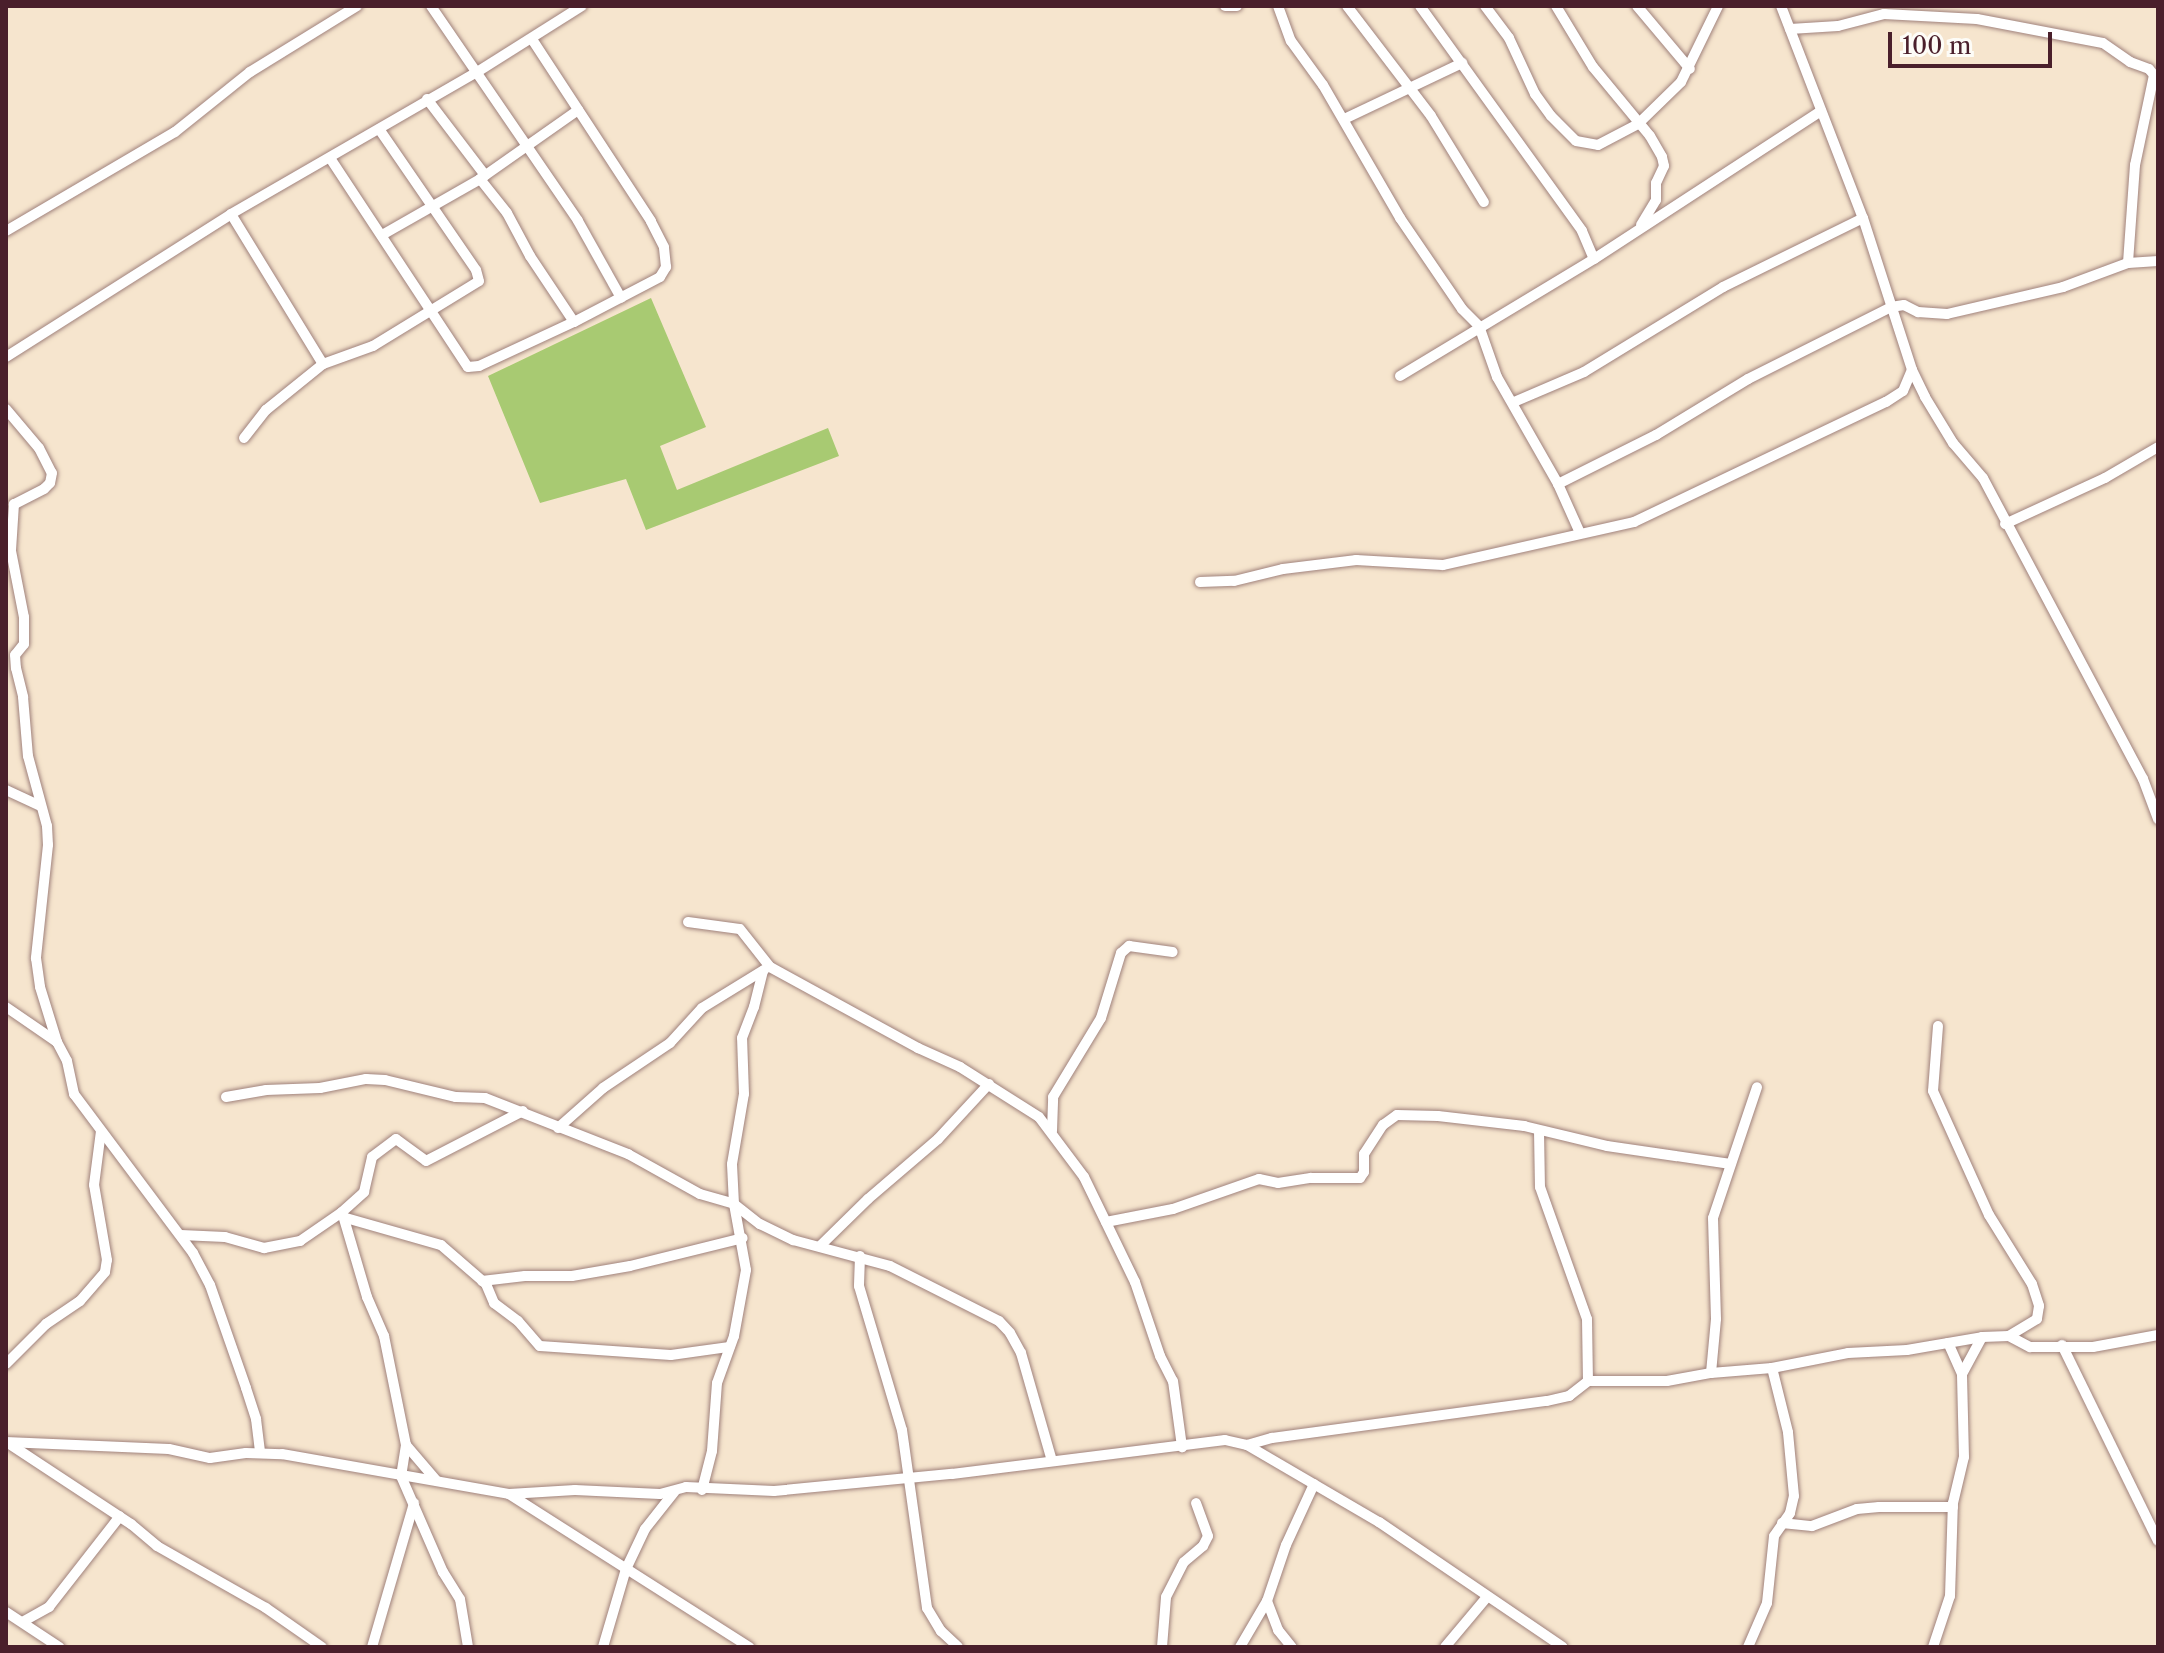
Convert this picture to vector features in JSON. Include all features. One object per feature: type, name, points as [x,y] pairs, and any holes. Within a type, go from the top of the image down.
[{"type":"street","points":[[6,231],[175,132],[250,72],[357,6]]},
{"type":"street","points":[[431,6],[578,221],[621,298]]},
{"type":"street","points":[[6,357],[231,214],[477,72],[582,6]]},
{"type":"street","points":[[1225,6],[1237,6]]},
{"type":"street","points":[[1278,6],[1291,41],[1344,119],[1400,218],[1462,309],[1479,326],[1497,377],[1514,402],[1531,442],[1558,484],[1580,533]]},
{"type":"street","points":[[1347,6],[1410,89],[1484,202]]},
{"type":"street","points":[[1420,6],[1582,231],[1594,259]]},
{"type":"street","points":[[1485,6],[1509,38],[1535,94],[1576,141],[1598,145],[1638,124],[1667,98],[1690,69],[1715,7]]},
{"type":"street","points":[[1556,6],[1593,67],[1650,136],[1664,166],[1656,183],[1656,200],[1637,230]]},
{"type":"street","points":[[1637,6],[1690,69]]},
{"type":"street","points":[[1781,6],[1863,218],[1912,370],[1953,443],[1983,478],[2143,779],[2158,819]]},
{"type":"street","points":[[1790,29],[1838,26],[1910,10],[1977,19],[2103,43],[2154,75],[2135,165],[2128,263]]},
{"type":"street","points":[[330,158],[468,367],[479,366],[574,322],[660,277],[666,267],[664,247],[532,39]]},
{"type":"street","points":[[1344,119],[1462,63]]},
{"type":"street","points":[[427,99],[507,213],[530,256],[574,322]]},
{"type":"street","points":[[382,235],[483,177],[578,110]]},
{"type":"street","points":[[1400,376],[1594,259],[1821,111]]},
{"type":"street","points":[[244,438],[266,410],[323,364],[373,346],[479,281],[476,270],[379,129]]},
{"type":"street","points":[[231,214],[323,364]]},
{"type":"street","points":[[1514,402],[1584,372],[1723,287],[1863,218]]},
{"type":"street","points":[[1558,484],[1656,435],[1748,379],[1891,307],[1904,305],[1931,315],[1964,310],[2063,287],[2128,263],[2158,261]]},
{"type":"street","points":[[1200,582],[1234,581],[1283,569],[1356,560],[1443,565],[1634,522],[1872,409],[1903,391],[1912,370]]},
{"type":"street","points":[[6,409],[39,448],[52,473],[50,483],[44,489],[14,504],[11,551],[24,617],[24,644],[15,655],[16,668],[23,697],[28,756],[48,845],[36,958],[40,987],[57,1042],[67,1061],[74,1094],[181,1235],[210,1285],[256,1419],[260,1453]]},
{"type":"street","points":[[2005,524],[2081,490],[2158,447]]},
{"type":"street","points":[[6,678],[16,668]]},
{"type":"street","points":[[6,790],[41,806]]},
{"type":"street","points":[[688,922],[740,929],[766,969],[989,1084],[1039,1117],[1076,1165],[1135,1282],[1160,1356],[1173,1381],[1182,1447]]},
{"type":"street","points":[[1052,1131],[1053,1097],[1101,1018],[1121,953],[1129,946],[1173,952]]},
{"type":"street","points":[[558,1128],[603,1088],[670,1043],[702,1008],[766,969]]},
{"type":"street","points":[[702,1490],[712,1451],[717,1383],[729,1347],[746,1270],[743,1238],[734,1204],[732,1164],[744,1094],[741,1044],[766,969]]},
{"type":"street","points":[[6,1007],[57,1042]]},
{"type":"street","points":[[1247,1445],[1272,1438],[1547,1401],[1569,1396],[1588,1381],[1667,1381],[1711,1373],[1772,1368],[1848,1353],[1894,1352],[1982,1337],[2009,1336],[2037,1319],[2036,1295],[1989,1215],[1933,1091],[1932,1071],[1938,1026]]},
{"type":"street","points":[[226,1097],[385,1080],[439,1094],[485,1098],[628,1154],[700,1194],[734,1204],[760,1224],[793,1240],[860,1256],[952,1295],[999,1321],[1010,1333],[1021,1353],[1052,1461]]},
{"type":"street","points":[[820,1246],[938,1139],[989,1084]]},
{"type":"street","points":[[1711,1373],[1716,1319],[1713,1218],[1757,1087]]},
{"type":"street","points":[[181,1235],[225,1237],[264,1248],[282,1247],[300,1241],[344,1215],[364,1192],[372,1157],[396,1139],[426,1161],[523,1111]]},
{"type":"street","points":[[1106,1222],[1173,1209],[1259,1179],[1278,1183],[1311,1178],[1360,1178],[1364,1154],[1383,1125],[1397,1115],[1438,1116],[1731,1164]]},
{"type":"street","points":[[6,1364],[46,1324],[80,1301],[105,1272],[107,1260],[94,1185],[101,1131]]},
{"type":"street","points":[[1539,1131],[1540,1187],[1587,1319],[1588,1381]]},
{"type":"street","points":[[344,1215],[437,1243],[489,1287],[494,1303],[518,1321],[540,1346],[671,1355],[729,1347]]},
{"type":"street","points":[[344,1215],[367,1297],[384,1336],[406,1445],[401,1476],[443,1572],[460,1599],[468,1647]]},
{"type":"street","points":[[482,1281],[525,1276],[572,1276],[630,1266],[743,1238]]},
{"type":"street","points":[[860,1256],[859,1286],[902,1430],[927,1608],[941,1631],[958,1647]]},
{"type":"street","points":[[2009,1336],[2030,1347],[2093,1347],[2158,1335]]},
{"type":"street","points":[[1962,1374],[1982,1337]]},
{"type":"street","points":[[1933,1647],[1950,1596],[1953,1507],[1964,1457],[1962,1374],[1948,1343]]},
{"type":"street","points":[[2062,1345],[2158,1541]]},
{"type":"street","points":[[1748,1647],[1764,1616],[1774,1536],[1790,1513],[1794,1496],[1793,1463],[1772,1368]]},
{"type":"street","points":[[6,1442],[169,1449],[210,1458],[260,1453],[509,1494],[575,1490],[660,1494],[686,1487],[774,1491],[1225,1440],[1247,1445],[1417,1547],[1563,1647]]},
{"type":"street","points":[[6,1442],[120,1516],[157,1546],[266,1608],[322,1647]]},
{"type":"street","points":[[406,1445],[436,1480]]},
{"type":"street","points":[[1240,1647],[1267,1601],[1291,1532],[1314,1484]]},
{"type":"street","points":[[603,1647],[626,1569],[645,1529],[676,1490]]},
{"type":"street","points":[[509,1494],[749,1647]]},
{"type":"street","points":[[372,1647],[414,1503]]},
{"type":"street","points":[[1162,1647],[1166,1597],[1184,1562],[1203,1546],[1208,1536],[1196,1503]]},
{"type":"street","points":[[1782,1523],[1812,1526],[1857,1509],[1953,1507]]},
{"type":"street","points":[[24,1621],[49,1607],[120,1516]]},
{"type":"street","points":[[1445,1647],[1487,1597]]},
{"type":"street","points":[[1267,1601],[1278,1630],[1292,1647]]},
{"type":"street","points":[[6,1612],[24,1621],[59,1647]]},
{"type":"green space","points":[[651,298],[706,427],[660,446],[677,490],[828,428],[839,456],[646,530],[626,479],[540,503],[488,376]]}]
